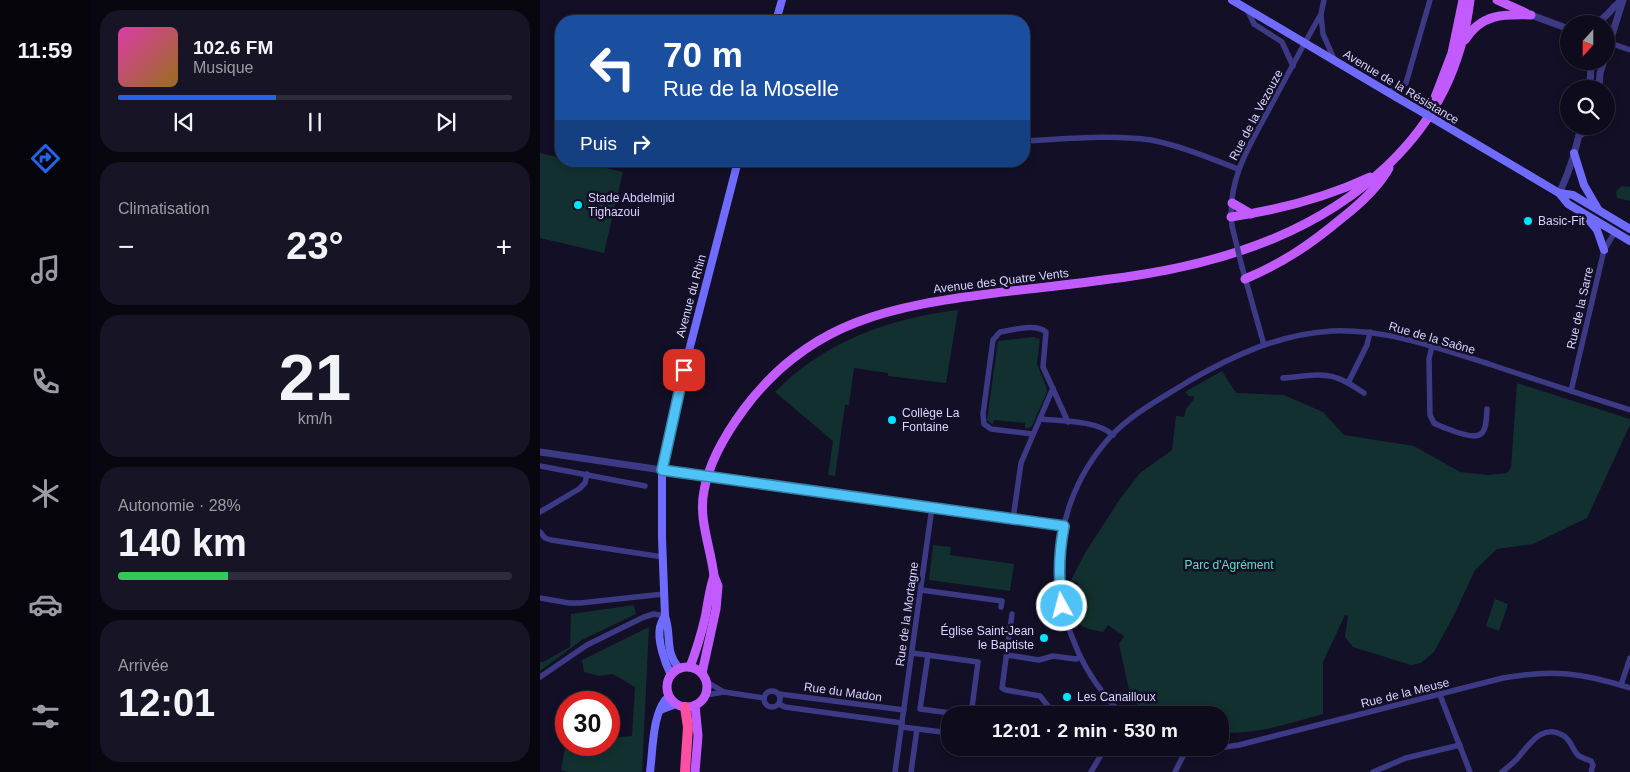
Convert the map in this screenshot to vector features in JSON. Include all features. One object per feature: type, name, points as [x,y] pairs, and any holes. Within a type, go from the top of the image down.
[{"type":"highway","points":[[685,705],[688,727],[685,772]]},
{"type":"main road","points":[[778,15],[782,0]]},
{"type":"main road","name":"Avenue de la Résistance","points":[[1232,0],[1559,193],[1568,204],[1630,241]]},
{"type":"main road","name":"Avenue des Quatre Vents","points":[[1425,121],[1452,53],[1463,0]]},
{"type":"main road","name":"Avenue des Quatre Vents","points":[[702,673],[716,609],[718,586],[714,576],[702,510],[704,489],[715,458],[728,432],[752,398],[782,368],[818,342],[864,319],[908,306],[1147,273],[1230,254],[1279,237],[1310,222],[1351,197],[1380,173],[1395,158],[1425,121],[1446,89],[1462,47],[1470,0]]},
{"type":"main road","points":[[1497,0],[1531,15]]},
{"type":"main road","points":[[1462,47],[1474,28],[1491,18],[1507,14],[1531,15]]},
{"type":"main road","points":[[1574,153],[1584,185],[1599,211]]},
{"type":"main road","points":[[1245,279],[1280,264],[1318,238],[1359,205],[1383,179],[1395,158]]},
{"type":"main road","name":"Avenue du Rhin","points":[[679,668],[673,662],[669,651],[669,626],[665,616],[662,470],[682,378],[736,167]]},
{"type":"main road","points":[[1231,222],[1251,214],[1319,196],[1380,173]]},
{"type":"main road","name":"Avenue de la Résistance","points":[[1559,193],[1573,195],[1630,229]]},
{"type":"main road","points":[[1232,204],[1251,214]]},
{"type":"main road","points":[[1582,213],[1598,230],[1604,250]]},
{"type":"main road","points":[[1615,232],[1622,230],[1630,234]]},
{"type":"main road","name":"Avenue des Quatre Vents","points":[[690,667],[698,645],[709,588],[714,576]]},
{"type":"main road","name":"Avenue du Rhin","points":[[665,616],[660,626],[660,634],[664,658],[671,675]]},
{"type":"main road","points":[[660,710],[685,705],[706,695],[707,682],[702,673],[690,667],[679,668],[671,675],[667,685],[669,696]]},
{"type":"main road","points":[[669,696],[685,705],[698,736],[695,772]]},
{"type":"main road","points":[[650,772],[656,724],[664,700],[669,696]]},
{"type":"street","points":[[1324,0],[1321,14],[1323,34],[1335,60]]},
{"type":"street","points":[[1388,92],[1402,87],[1406,83],[1430,0]]},
{"type":"street","points":[[1606,15],[1612,7],[1623,0]]},
{"type":"street","points":[[1615,22],[1623,0]]},
{"type":"street","points":[[1247,8],[1254,24],[1282,42],[1293,66]]},
{"type":"street","name":"Rue de la Vezouze","points":[[1264,345],[1231,222],[1234,181],[1250,142],[1321,14]]},
{"type":"street","points":[[1531,15],[1560,26]]},
{"type":"street","points":[[1615,45],[1630,50]]},
{"type":"street","points":[[1600,80],[1601,70]]},
{"type":"street","points":[[1595,80],[1600,73]]},
{"type":"street","points":[[1559,193],[1566,179],[1580,135]]},
{"type":"street","points":[[1030,141],[1108,137],[1140,139],[1173,146],[1238,169]]},
{"type":"street","name":"Rue de la Sarre","points":[[1571,391],[1604,250],[1615,232]]},
{"type":"street","points":[[1033,434],[991,429],[986,426],[982,414],[994,336],[1000,332],[1035,328],[1043,329],[1046,332],[1043,366],[1068,422]]},
{"type":"street","name":"Rue de la Saône","points":[[1064,526],[1082,479],[1094,458],[1113,435],[1141,411],[1218,364],[1264,345],[1313,333],[1353,331],[1393,336],[1432,346],[1630,410]]},
{"type":"street","points":[[1348,383],[1367,345],[1370,332]]},
{"type":"street","points":[[1432,346],[1429,360],[1430,415],[1434,423],[1476,437],[1486,427],[1487,409]]},
{"type":"street","points":[[1282,378],[1324,375],[1338,378],[1364,393]]},
{"type":"street","points":[[1013,519],[1021,463],[1053,388]]},
{"type":"street","points":[[1040,419],[1095,425],[1108,430],[1113,435]]},
{"type":"street","points":[[540,452],[1064,526],[1060,555],[1061,595],[1067,624],[1080,657],[1098,688],[1115,706]]},
{"type":"street","points":[[540,466],[645,486]]},
{"type":"street","points":[[540,512],[579,488],[585,483],[587,474]]},
{"type":"street","name":"Rue de la Mortagne","points":[[895,772],[932,507]]},
{"type":"street","points":[[540,532],[545,538],[551,540],[663,557]]},
{"type":"street","points":[[920,590],[1002,600],[1001,607]]},
{"type":"street","points":[[540,598],[580,603],[664,594]]},
{"type":"street","points":[[1012,614],[1002,688],[1040,696],[1047,706]]},
{"type":"street","points":[[540,677],[587,645],[635,621],[649,615],[665,616]]},
{"type":"street","points":[[912,653],[978,662],[972,706]]},
{"type":"street","points":[[928,655],[920,708],[941,711]]},
{"type":"street","points":[[1007,655],[1039,660],[1053,656],[1076,659],[1080,657]]},
{"type":"street","points":[[1621,685],[1630,658]]},
{"type":"street","name":"Rue de la Meuse","points":[[1229,748],[1503,678],[1535,673],[1578,674],[1630,688]]},
{"type":"street","points":[[707,682],[724,692]]},
{"type":"street","points":[[775,691],[779,694],[781,699],[779,704],[774,707],[765,703],[766,693],[775,691]]},
{"type":"street","points":[[706,695],[724,692],[764,698]]},
{"type":"street","name":"Rue du Madon","points":[[779,694],[904,710]]},
{"type":"street","points":[[1440,695],[1470,772]]},
{"type":"street","name":"Rue du Madon","points":[[779,704],[941,732]]},
{"type":"street","points":[[911,772],[917,729]]},
{"type":"street","points":[[1502,772],[1542,732],[1560,733],[1566,737],[1577,755],[1591,761],[1593,766],[1591,772]]},
{"type":"street","points":[[1373,772],[1406,758],[1460,744]]},
{"type":"street","points":[[1091,772],[1100,756]]},
{"type":"street","points":[[1175,772],[1182,756]]},
{"type":"green space","name":"Stade Abdelmjid Tighazoui","points":[[540,153],[555,157],[555,167],[602,167],[623,172],[604,253],[540,238]]},
{"type":"green space","points":[[1622,186],[1630,187],[1630,201],[1617,198],[1616,191]]},
{"type":"green space","points":[[958,310],[946,383],[888,376],[888,373],[854,368],[849,405],[845,405],[835,476],[828,475],[833,441],[775,392],[794,374],[815,359],[859,335],[907,319]]},
{"type":"green space","points":[[1034,337],[1040,339],[1037,364],[1047,392],[1032,426],[1025,428],[1025,423],[994,420],[993,425],[987,420],[998,341]]},
{"type":"green space","name":"Parc d'Agrément","points":[[1222,371],[1236,393],[1284,395],[1323,412],[1344,435],[1414,446],[1460,472],[1488,475],[1507,473],[1511,467],[1517,383],[1630,419],[1630,425],[1587,518],[1533,544],[1497,549],[1475,570],[1434,652],[1421,663],[1411,665],[1353,647],[1345,637],[1348,616],[1345,615],[1323,662],[1323,714],[1285,725],[1233,733],[1229,733],[1229,706],[1138,706],[1129,690],[1119,644],[1124,636],[1108,625],[1103,632],[1083,626],[1075,617],[1078,583],[1071,580],[1085,553],[1120,499],[1140,473],[1172,450],[1176,416],[1184,417],[1186,409],[1194,399],[1193,396],[1189,396],[1185,392]]},
{"type":"green space","points":[[933,545],[951,547],[950,555],[1014,564],[1010,591],[929,580]]},
{"type":"green space","points":[[1495,599],[1508,604],[1499,631],[1486,626]]},
{"type":"green space","points":[[634,605],[636,614],[582,640],[540,671],[540,662],[570,647],[571,614]]},
{"type":"green space","points":[[649,627],[642,772],[567,772],[561,770],[564,756],[620,756],[620,737],[632,736],[635,687],[613,674],[599,676],[584,672],[582,660]]},
{"type":"place","name":"Stade Abdelmjid Tighazoui","points":[[578,205]]},
{"type":"place","name":"Basic-Fit","points":[[1528,221]]},
{"type":"place","name":"Collège La Fontaine","points":[[892,420]]},
{"type":"place","name":"Église Saint-Jean le Baptiste","points":[[1044,638]]},
{"type":"place","name":"Les Canailloux","points":[[1067,697]]},
{"type":"route","points":[[684,370],[662,470],[1064,526],[1060,549],[1059,576],[1062,606]]}]
